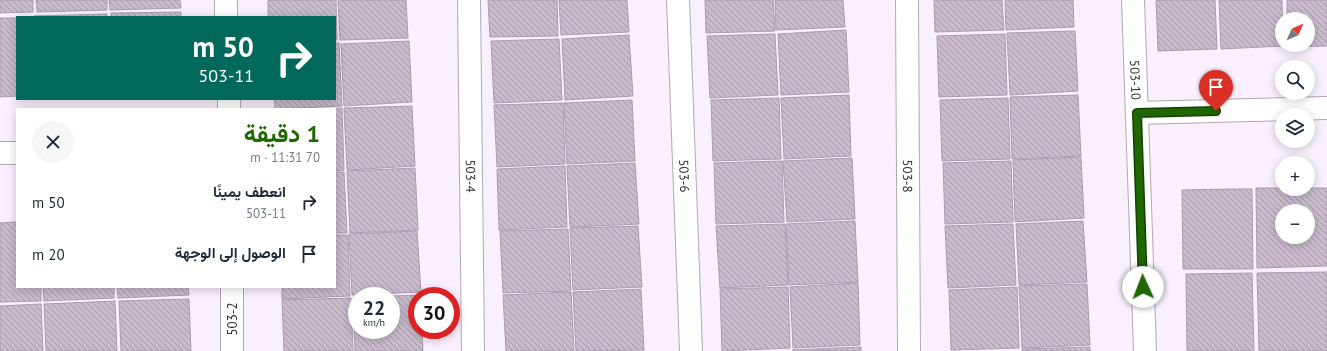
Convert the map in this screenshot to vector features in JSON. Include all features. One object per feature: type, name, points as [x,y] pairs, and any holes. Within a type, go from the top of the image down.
[{"type":"street","points":[[226,0],[226,16]]},
{"type":"street","name":"503-4","points":[[469,0],[473,351]]},
{"type":"street","name":"503-6","points":[[678,0],[691,351]]},
{"type":"street","name":"503-8","points":[[907,0],[909,351]]},
{"type":"street","name":"503-10","points":[[1133,0],[1145,351]]},
{"type":"street","points":[[1137,113],[1327,108]]},
{"type":"street","points":[[0,153],[16,153]]},
{"type":"street","name":"503-2","points":[[232,288],[232,351]]},
{"type":"building","points":[[0,0],[33,0],[33,12],[0,13]]},
{"type":"building","points":[[36,0],[107,0],[107,10],[37,12]]},
{"type":"building","points":[[109,0],[180,0],[181,8],[110,10]]},
{"type":"building","points":[[268,0],[336,0],[337,40],[336,16],[268,16]]},
{"type":"building","points":[[338,0],[406,0],[408,38],[340,40]]},
{"type":"building","points":[[488,0],[557,0],[558,36],[490,37]]},
{"type":"building","points":[[559,0],[627,0],[629,32],[561,35]]},
{"type":"building","points":[[705,0],[773,0],[775,31],[706,33]]},
{"type":"building","points":[[775,0],[843,0],[845,27],[776,30]]},
{"type":"building","points":[[934,0],[1002,0],[1004,30],[935,32]]},
{"type":"building","points":[[1005,0],[1073,0],[1074,27],[1006,30]]},
{"type":"building","points":[[1156,0],[1215,0],[1217,49],[1158,51]]},
{"type":"building","points":[[1219,0],[1282,0],[1282,12],[1275,12],[1275,46],[1221,49]]},
{"type":"building","points":[[1287,0],[1327,0],[1327,46],[1315,46],[1315,12],[1287,12]]},
{"type":"building","points":[[181,12],[181,16],[111,16],[111,13]]},
{"type":"building","points":[[107,14],[107,16],[34,16]]},
{"type":"building","points":[[0,18],[16,18],[16,96],[0,97]]},
{"type":"building","points":[[846,30],[849,92],[781,95],[778,34]]},
{"type":"building","points":[[1075,31],[1078,91],[1010,95],[1007,33]]},
{"type":"building","points":[[775,34],[778,95],[710,98],[707,36]]},
{"type":"building","points":[[1005,34],[1007,95],[939,97],[937,36]]},
{"type":"building","points":[[629,35],[633,96],[565,100],[562,39]]},
{"type":"building","points":[[559,39],[562,100],[494,103],[491,41]]},
{"type":"building","points":[[409,41],[412,102],[344,106],[341,44]]},
{"type":"building","points":[[336,43],[339,43],[342,106],[275,108],[274,100],[336,100]]},
{"type":"building","points":[[849,95],[851,156],[784,159],[781,98]]},
{"type":"building","points":[[1078,95],[1081,156],[1012,159],[1010,97]]},
{"type":"building","points":[[779,98],[781,159],[713,161],[711,100]]},
{"type":"building","points":[[1008,98],[1010,159],[942,161],[940,100]]},
{"type":"building","points":[[632,100],[635,161],[567,164],[564,103]]},
{"type":"building","points":[[563,103],[565,164],[497,167],[494,105]]},
{"type":"building","points":[[412,106],[415,166],[347,170],[344,108]]},
{"type":"building","points":[[336,108],[342,108],[344,170],[336,171]]},
{"type":"building","points":[[1081,157],[1084,218],[1015,222],[1013,160]]},
{"type":"building","points":[[852,158],[855,219],[787,222],[783,161]]},
{"type":"building","points":[[782,161],[784,222],[716,224],[714,163]]},
{"type":"building","points":[[1011,161],[1013,222],[945,224],[943,163]]},
{"type":"building","points":[[635,163],[639,224],[570,227],[567,166]]},
{"type":"building","points":[[565,166],[567,227],[499,230],[497,169]]},
{"type":"building","points":[[415,168],[418,230],[350,233],[347,171]]},
{"type":"building","points":[[336,172],[344,172],[347,233],[336,233]]},
{"type":"building","points":[[1256,188],[1275,188],[1275,196],[1315,196],[1315,188],[1327,188],[1327,266],[1257,268]]},
{"type":"building","points":[[1252,189],[1253,269],[1183,269],[1182,190]]},
{"type":"building","points":[[855,221],[858,282],[789,285],[786,224]]},
{"type":"building","points":[[1083,221],[1087,282],[1019,285],[1016,224]]},
{"type":"building","points":[[16,222],[16,288],[41,288],[41,301],[0,302],[0,223]]},
{"type":"building","points":[[785,224],[788,285],[720,288],[716,226]]},
{"type":"building","points":[[1013,224],[1016,285],[948,288],[945,226]]},
{"type":"building","points":[[638,226],[642,287],[573,290],[570,228]]},
{"type":"building","points":[[568,229],[571,291],[503,293],[500,231]]},
{"type":"building","points":[[417,231],[421,287],[408,287],[408,293],[400,293],[400,287],[352,287],[349,234]]},
{"type":"building","points":[[336,235],[348,235],[350,287],[348,287],[348,296],[282,299],[282,288],[336,288]]},
{"type":"building","points":[[1327,272],[1327,351],[1259,351],[1257,273]]},
{"type":"building","points":[[1252,273],[1254,351],[1187,351],[1186,274]]},
{"type":"building","points":[[858,283],[860,345],[793,348],[790,287]]},
{"type":"building","points":[[1087,284],[1090,345],[1022,348],[1019,286]]},
{"type":"building","points":[[788,287],[790,348],[722,351],[720,289]]},
{"type":"building","points":[[1017,287],[1019,348],[951,350],[949,290]]},
{"type":"building","points":[[43,288],[114,288],[114,298],[44,301]]},
{"type":"building","points":[[117,288],[188,288],[189,295],[118,298]]},
{"type":"building","points":[[641,289],[644,350],[576,351],[573,292]]},
{"type":"building","points":[[571,292],[574,351],[506,351],[503,295]]},
{"type":"building","points":[[408,295],[408,339],[422,339],[423,351],[355,351],[355,339],[400,339],[400,296]]},
{"type":"building","points":[[348,298],[348,339],[353,339],[353,351],[284,351],[282,300]]},
{"type":"building","points":[[189,299],[191,351],[121,351],[119,301]]},
{"type":"building","points":[[115,301],[117,351],[46,351],[44,304]]},
{"type":"building","points":[[41,304],[43,351],[0,351],[0,306]]},
{"type":"building","points":[[861,347],[861,351],[792,350]]},
{"type":"building","points":[[1090,347],[1090,351],[1022,351],[1022,349]]},
{"type":"route","points":[[1143,287],[1137,113],[1216,111]]}]
